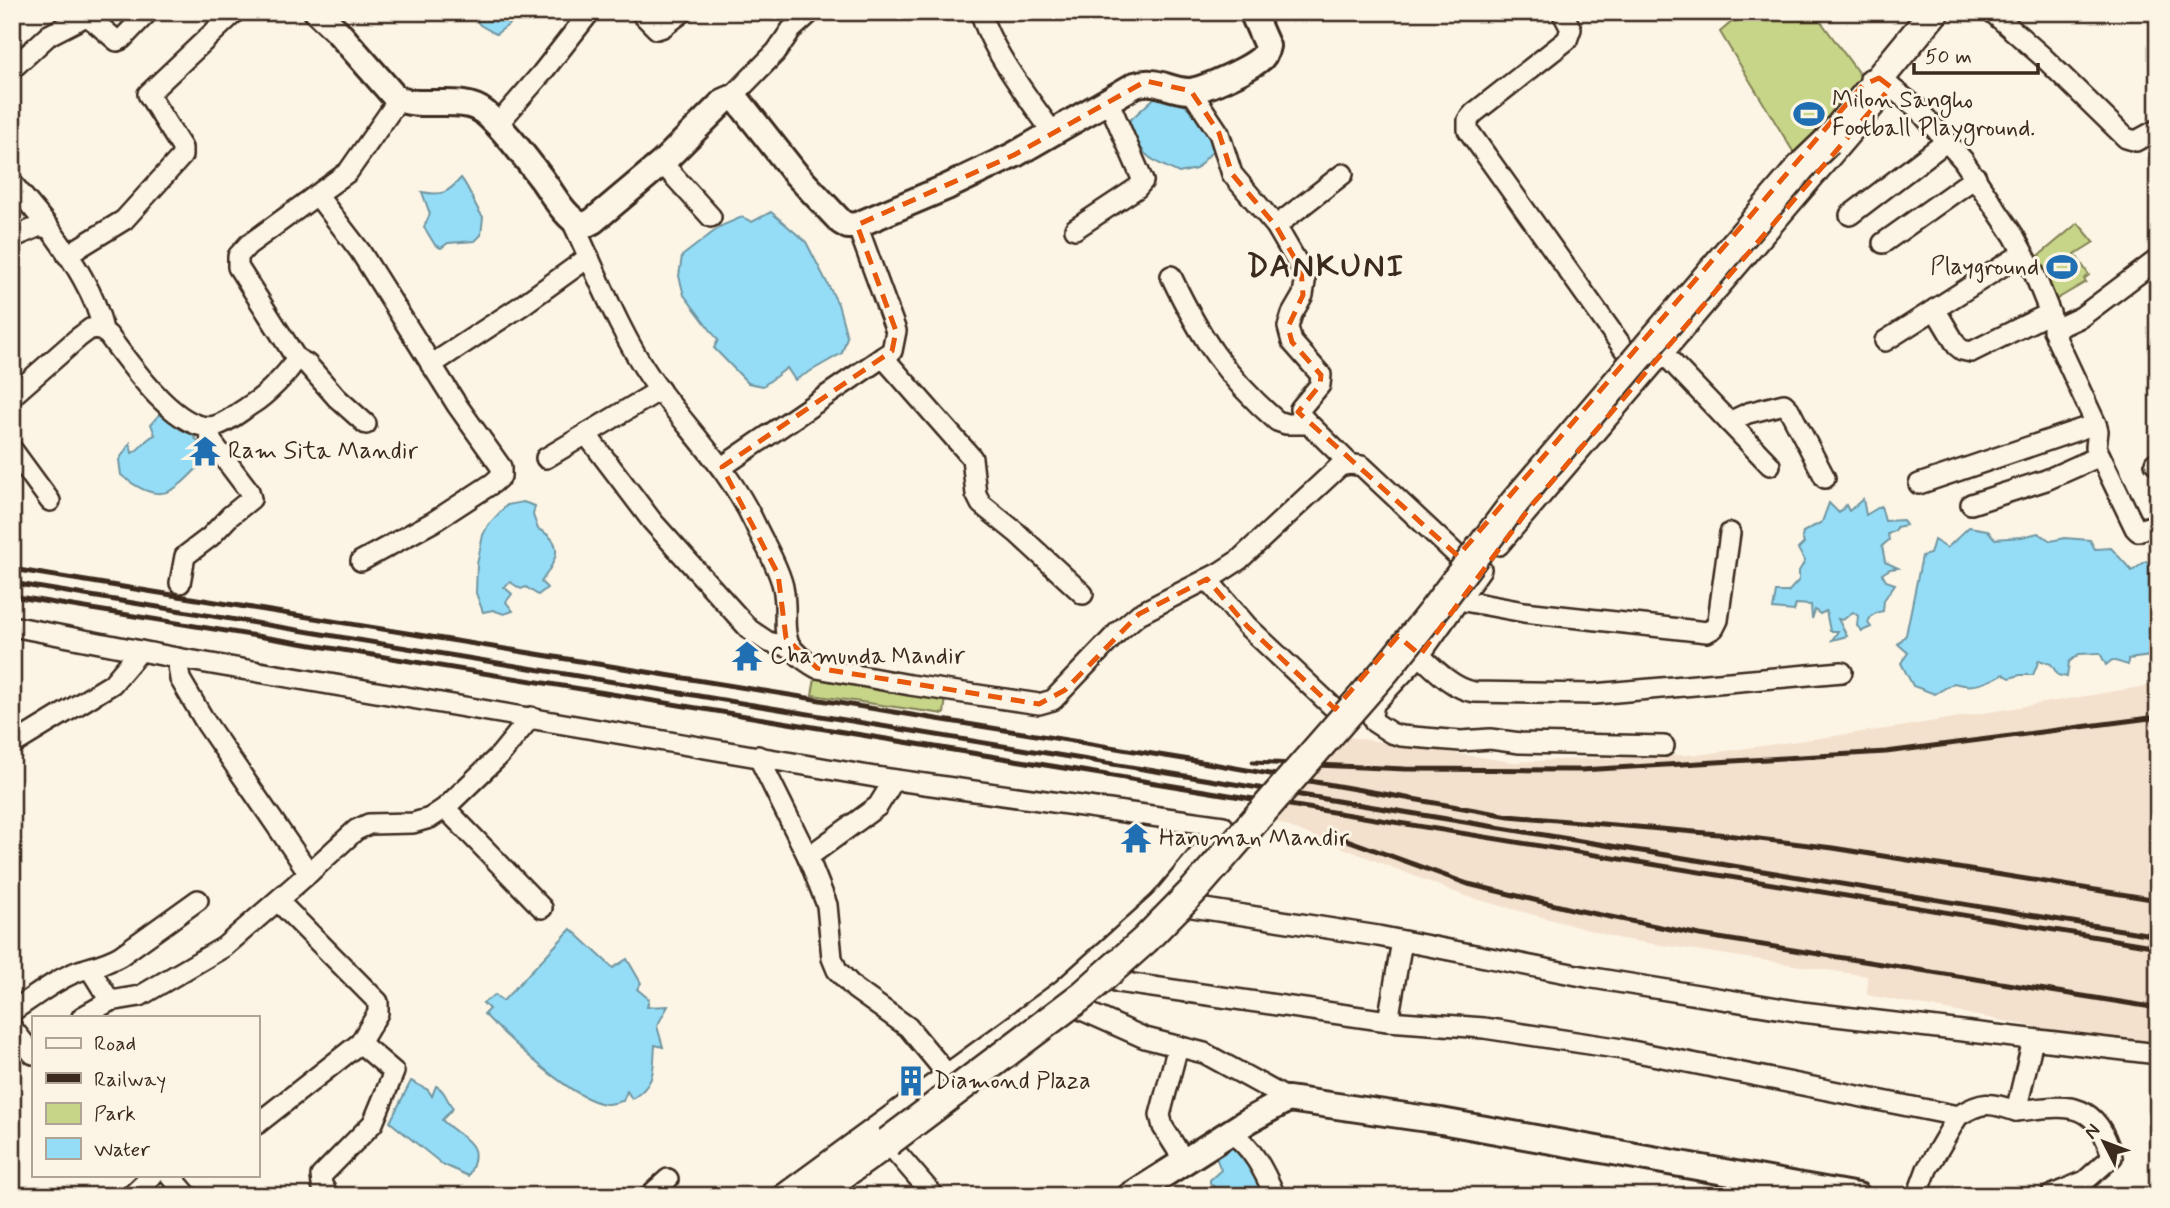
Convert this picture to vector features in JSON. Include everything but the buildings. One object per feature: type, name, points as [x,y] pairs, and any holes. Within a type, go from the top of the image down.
[{"type":"main road","points":[[812,1196],[1083,995],[1145,940],[1195,889],[1385,671],[1515,502],[1802,166],[1885,83],[1934,12]]},
{"type":"street","points":[[12,69],[49,35],[84,17],[90,18],[117,41],[148,12]]},
{"type":"street","points":[[67,255],[124,220],[184,153],[148,94],[235,12]]},
{"type":"street","points":[[317,12],[399,99],[471,106],[484,113],[533,167],[572,220],[639,360],[722,467],[747,506],[783,588],[784,628],[790,647],[817,668],[1039,704],[1053,701],[1118,632],[1139,614],[1239,560],[1340,467],[1350,464],[1362,466],[1458,556]]},
{"type":"street","points":[[496,125],[542,74],[590,12]]},
{"type":"street","points":[[640,12],[657,29],[683,12]]},
{"type":"street","points":[[572,220],[583,226],[593,221],[662,163],[724,101],[732,98],[776,52],[791,30],[811,12]]},
{"type":"street","points":[[981,12],[1003,58],[1053,133]]},
{"type":"street","points":[[732,98],[739,102],[795,173],[841,222],[848,226],[857,225],[1014,155],[1135,85],[1146,81],[1191,91],[1207,87],[1259,61],[1267,46],[1252,12]]},
{"type":"street","points":[[1562,12],[1571,29],[1567,40],[1474,113],[1468,120],[1468,130],[1629,356]]},
{"type":"street","points":[[1992,12],[2042,56],[2126,138],[2136,141],[2158,129]]},
{"type":"street","points":[[1296,754],[1398,636],[1492,513],[1863,85],[1873,78],[1885,83],[1916,107],[1976,177],[2023,253],[2096,424],[2096,447],[2135,528],[2142,531],[2158,523]]},
{"type":"street","points":[[1664,746],[1520,743],[1490,739],[1418,737],[1391,733],[1374,722],[1372,709],[1420,655],[1531,506],[1664,354],[1885,83]]},
{"type":"street","points":[[1191,91],[1219,133],[1233,174],[1276,226],[1301,268],[1305,282],[1303,295],[1288,327],[1292,342],[1321,375],[1320,385],[1300,409],[1308,424],[1350,464]]},
{"type":"street","points":[[366,424],[337,398],[307,364],[296,358],[236,261],[248,245],[354,165],[399,99]]},
{"type":"street","points":[[1075,229],[1137,188],[1143,181],[1108,100]]},
{"type":"street","points":[[1850,215],[1947,141]]},
{"type":"street","points":[[662,163],[711,217]]},
{"type":"street","points":[[1276,226],[1343,174]]},
{"type":"street","points":[[1883,243],[1976,177]]},
{"type":"street","points":[[12,183],[50,229],[67,255],[95,302],[103,330],[165,404],[187,419],[208,427],[221,424],[257,401],[290,369],[296,358]]},
{"type":"street","points":[[317,195],[360,251],[431,365],[501,467],[501,475],[493,483],[433,523],[360,562]]},
{"type":"street","points":[[722,467],[892,351],[896,331],[857,225]]},
{"type":"street","points":[[12,238],[40,226],[50,229]]},
{"type":"street","points":[[1885,341],[2023,253]]},
{"type":"street","points":[[431,365],[527,302],[589,257]]},
{"type":"street","points":[[1935,309],[1957,346],[1971,352],[2052,322],[2081,317],[2158,259]]},
{"type":"street","points":[[1171,276],[1202,338],[1236,383],[1278,421],[1286,424],[1308,424]]},
{"type":"street","points":[[12,396],[90,330],[103,330]]},
{"type":"street","points":[[1664,354],[1770,464]]},
{"type":"street","points":[[883,357],[972,458],[976,494],[981,504],[1083,594]]},
{"type":"street","points":[[546,458],[660,390]]},
{"type":"street","points":[[1728,422],[1748,413],[1784,404],[1825,478]]},
{"type":"street","points":[[1919,484],[2096,424]]},
{"type":"street","points":[[180,583],[185,556],[251,499],[249,491],[212,442],[208,427]]},
{"type":"street","points":[[586,434],[652,521],[750,630],[768,642],[790,647]]},
{"type":"street","points":[[12,449],[50,501]]},
{"type":"street","points":[[1971,504],[2046,480],[2100,456]]},
{"type":"street","points":[[1459,600],[1524,612],[1707,632],[1714,628],[1718,620],[1730,533]]},
{"type":"street","points":[[1208,579],[1247,626],[1335,709]]},
{"type":"street","points":[[12,626],[140,651],[894,780],[1223,826],[1160,902],[1062,990],[781,1196]]},
{"type":"street","points":[[1398,636],[1462,690],[1474,692],[1594,694],[1842,673]]},
{"type":"street","points":[[12,744],[112,684],[140,651]]},
{"type":"street","points":[[177,657],[180,679],[206,723],[309,873]]},
{"type":"street","points":[[84,1016],[110,1001],[140,996],[224,947],[356,831],[369,824],[413,823],[430,818],[499,755],[531,717]]},
{"type":"street","points":[[758,756],[808,857],[827,905],[832,958],[837,970],[855,989],[908,1027],[947,1074]]},
{"type":"street","points":[[808,857],[878,806],[894,780]]},
{"type":"street","points":[[444,808],[541,908]]},
{"type":"street","points":[[12,1011],[67,977],[107,964],[198,900]]},
{"type":"street","points":[[259,1122],[360,1043],[378,1013],[378,1002],[278,901]]},
{"type":"street","points":[[1160,902],[1402,941],[1587,977],[1802,1012],[2158,1054]]},
{"type":"street","points":[[832,1196],[1118,982],[1193,907]]},
{"type":"street","points":[[1388,1021],[1402,941]]},
{"type":"street","points":[[90,969],[110,1001]]},
{"type":"street","points":[[1118,982],[1388,1021],[1484,1028],[1622,1049],[1958,1115]]},
{"type":"street","points":[[1082,1010],[1145,1038],[1204,1053],[1288,1100],[1441,1121],[1788,1189],[1858,1196]]},
{"type":"street","points":[[12,1028],[32,1053]]},
{"type":"street","points":[[2016,1111],[2033,1040]]},
{"type":"street","points":[[329,1196],[322,1185],[321,1175],[373,1123],[394,1072],[360,1043]]},
{"type":"street","points":[[1178,1046],[1160,1115],[1167,1133],[1185,1162]]},
{"type":"street","points":[[1130,1196],[1229,1132],[1288,1100]]},
{"type":"street","points":[[1917,1196],[1927,1169],[1958,1115],[1974,1106],[1993,1103],[2016,1111],[2066,1106],[2082,1110],[2094,1120],[2106,1137],[2112,1157],[2085,1181],[2050,1196]]},
{"type":"street","points":[[1229,1132],[1243,1142],[1260,1165],[1276,1196]]},
{"type":"street","points":[[895,1151],[934,1196]]},
{"type":"street","points":[[131,1196],[152,1176]]},
{"type":"street","points":[[649,1196],[668,1179]]},
{"type":"highlighted area","points":[[1879,78],[1891,87],[1531,506],[1420,655],[1398,636],[1335,709],[1247,626],[1207,579],[1139,614],[1065,690],[1039,704],[817,668],[786,638],[778,574],[722,467],[892,351],[896,331],[857,225],[1014,155],[1146,81],[1191,91],[1219,133],[1232,174],[1276,226],[1301,269],[1303,295],[1288,327],[1292,342],[1321,375],[1320,385],[1298,412],[1458,556],[1863,85]]},
{"type":"shaded area","points":[[2158,684],[2158,1050],[1867,995],[1867,976],[1621,939],[1465,896],[1277,822],[1335,735],[1513,762],[1704,754],[1899,727]]},
{"type":"green space","name":"Milon Sangho Football Playground.","points":[[1743,12],[1814,12],[1870,89],[1802,166],[1720,32]]},
{"type":"green space","name":"Playground","points":[[2078,223],[2094,242],[2075,254],[2089,275],[2084,279],[2086,282],[2055,300],[2036,258]]},
{"type":"green space","points":[[816,673],[946,696],[944,714],[812,695]]},
{"type":"water","points":[[470,12],[526,12],[496,34],[480,25]]},
{"type":"water","points":[[1162,91],[1194,113],[1221,142],[1196,169],[1179,173],[1152,159],[1142,149],[1133,133],[1129,121]]},
{"type":"water","points":[[461,178],[483,217],[481,235],[475,241],[448,243],[441,248],[435,245],[424,227],[430,214],[422,192],[444,192]]},
{"type":"water","points":[[771,212],[806,242],[838,304],[847,337],[842,353],[795,380],[787,368],[763,386],[748,383],[714,348],[718,340],[684,295],[679,276],[682,256],[721,226],[742,217],[752,222]]},
{"type":"water","points":[[163,410],[182,423],[210,455],[170,491],[149,492],[121,475],[119,460],[130,443],[132,453],[155,435],[151,424]]},
{"type":"water","points":[[1863,499],[1866,515],[1881,506],[1885,521],[1903,520],[1906,525],[1896,527],[1896,530],[1888,534],[1889,540],[1882,546],[1885,562],[1898,568],[1882,574],[1886,581],[1895,584],[1884,600],[1883,611],[1870,618],[1868,623],[1871,627],[1862,631],[1857,626],[1858,616],[1853,612],[1843,620],[1838,619],[1847,636],[1832,640],[1838,631],[1830,631],[1826,611],[1820,614],[1815,610],[1812,619],[1811,605],[1796,604],[1794,611],[1773,609],[1776,592],[1788,592],[1799,580],[1799,571],[1805,561],[1798,549],[1804,543],[1803,532],[1822,522],[1829,503],[1839,513],[1846,505],[1849,511]]},
{"type":"water","points":[[523,502],[535,506],[533,515],[538,529],[547,534],[556,546],[554,560],[541,582],[547,588],[538,595],[526,587],[521,589],[510,582],[504,587],[512,594],[506,602],[513,611],[504,614],[493,610],[483,612],[476,593],[477,564],[483,535],[488,525],[507,505]]},
{"type":"water","points":[[1969,527],[1987,530],[1995,539],[2038,533],[2051,541],[2064,538],[2090,540],[2095,549],[2111,548],[2132,571],[2146,561],[2150,565],[2158,563],[2158,655],[2128,659],[2128,665],[2112,660],[2106,665],[2100,653],[2079,654],[2069,662],[2067,677],[2058,675],[2051,664],[2039,660],[2033,675],[2010,678],[2003,674],[1973,685],[1954,683],[1935,694],[1913,686],[1901,663],[1908,653],[1898,644],[1906,635],[1922,556],[1930,554],[1934,540],[1947,548]]},
{"type":"water","points":[[571,929],[613,968],[627,959],[641,983],[637,989],[649,999],[647,1007],[668,1006],[657,1026],[663,1047],[655,1045],[652,1076],[645,1088],[632,1099],[627,1091],[623,1101],[606,1104],[576,1092],[542,1067],[484,1014],[489,1009],[483,1003],[495,995],[503,1001]]},
{"type":"water","points":[[411,1081],[428,1090],[432,1096],[436,1086],[453,1108],[442,1120],[470,1143],[473,1149],[475,1156],[468,1176],[442,1164],[390,1122]]},
{"type":"water","points":[[1237,1145],[1275,1196],[1231,1196],[1227,1191],[1219,1192],[1210,1183],[1221,1170],[1215,1155]]},
{"type":"railway","points":[[12,569],[1190,760],[1509,816],[1718,834],[1833,848],[2158,900]]},
{"type":"railway","points":[[12,583],[2158,936]]},
{"type":"railway","points":[[12,596],[2158,947]]},
{"type":"railway","points":[[1253,762],[1405,769],[1581,770],[1886,752],[2158,717]]},
{"type":"railway","points":[[1328,833],[1468,884],[1576,910],[1700,935],[2158,1008]]},
{"type":"place","name":"Milon Sangho Football Playground.","points":[[1809,114]]},
{"type":"place","name":"Playground","points":[[2062,267]]},
{"type":"place","name":"Ram Sita Mandir","points":[[205,451]]},
{"type":"place","name":"Chamunda Mandir","points":[[747,656]]},
{"type":"place","name":"Hanuman Mandir","points":[[1136,838]]},
{"type":"place","name":"Diamond Plaza","points":[[911,1081]]},
{"type":"district","name":"DANKUNI","points":[[1326,267]]}]
